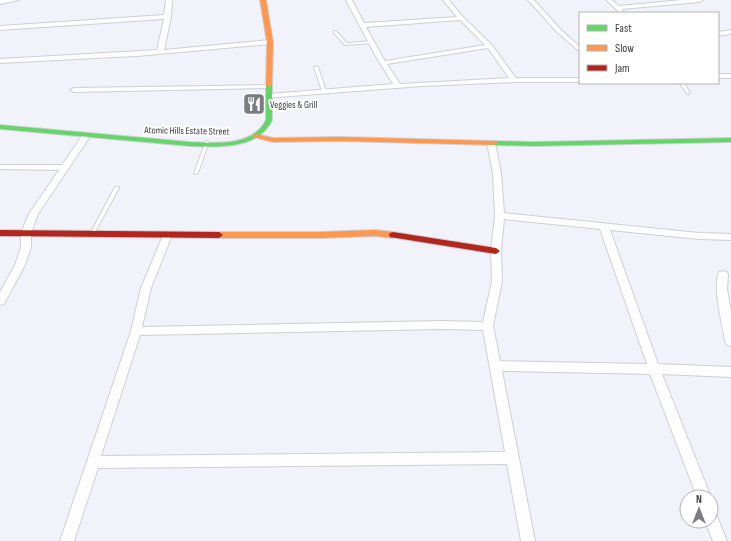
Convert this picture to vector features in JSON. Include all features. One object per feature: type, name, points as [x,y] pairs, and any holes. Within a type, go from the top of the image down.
[{"type":"street","points":[[0,2],[16,0]]},
{"type":"street","points":[[160,52],[168,17],[169,0]]},
{"type":"street","points":[[256,136],[267,126],[270,92],[270,42],[263,0]]},
{"type":"street","points":[[349,0],[398,86]]},
{"type":"street","points":[[446,0],[461,18],[490,46],[514,80]]},
{"type":"street","points":[[532,0],[549,20],[579,49]]},
{"type":"street","points":[[608,0],[622,12]]},
{"type":"street","points":[[617,8],[700,0]]},
{"type":"street","points":[[0,28],[168,17]]},
{"type":"street","points":[[362,25],[461,18]]},
{"type":"street","points":[[719,34],[731,32]]},
{"type":"street","points":[[0,61],[160,52],[270,42]]},
{"type":"street","points":[[384,63],[490,46]]},
{"type":"street","points":[[719,76],[731,76]]},
{"type":"street","points":[[74,90],[324,92],[398,86],[514,80],[579,80]]},
{"type":"street","name":"Atomic Hills Estate Street","points":[[0,127],[157,141],[242,141],[256,136]]},
{"type":"street","points":[[0,301],[20,265],[26,247],[26,233],[34,214],[87,135]]},
{"type":"street","points":[[256,136],[273,140],[341,139],[491,143],[731,140]]},
{"type":"street","points":[[491,143],[497,173],[500,216],[496,251],[497,281],[488,326],[528,541]]},
{"type":"street","points":[[0,167],[64,168]]},
{"type":"street","points":[[500,216],[699,236],[731,237]]},
{"type":"street","points":[[604,226],[654,369],[701,489]]},
{"type":"street","points":[[0,232],[167,235],[320,235],[375,233],[407,236],[496,251]]},
{"type":"street","points":[[67,541],[136,331],[146,288],[167,235]]},
{"type":"street","points":[[723,275],[722,289],[728,314],[731,342]]},
{"type":"street","points":[[136,331],[442,325],[488,326]]},
{"type":"street","points":[[496,366],[731,372]]},
{"type":"street","points":[[93,462],[322,462],[512,458]]},
{"type":"street","points":[[715,529],[720,541]]},
{"type":"lane","points":[[335,32],[346,44],[372,42]]},
{"type":"lane","points":[[316,67],[324,92]]},
{"type":"lane","points":[[683,84],[688,93]]},
{"type":"lane","points":[[196,173],[207,142]]},
{"type":"lane","points":[[92,234],[117,188]]},
{"type":"traffic: fast","points":[[0,127],[190,144],[225,144],[247,140],[263,130],[269,120],[269,85]]},
{"type":"traffic: fast","points":[[494,143],[534,144],[731,140]]},
{"type":"traffic: slow","points":[[263,0],[270,42],[269,85]]},
{"type":"traffic: slow","points":[[256,136],[273,140],[341,139],[494,143]]},
{"type":"traffic: slow","points":[[219,235],[320,235],[375,233],[393,235]]},
{"type":"traffic: jam","points":[[0,233],[219,235]]},
{"type":"traffic: jam","points":[[393,235],[496,251]]},
{"type":"place","name":"Veggies & Grill","points":[[254,104]]}]
